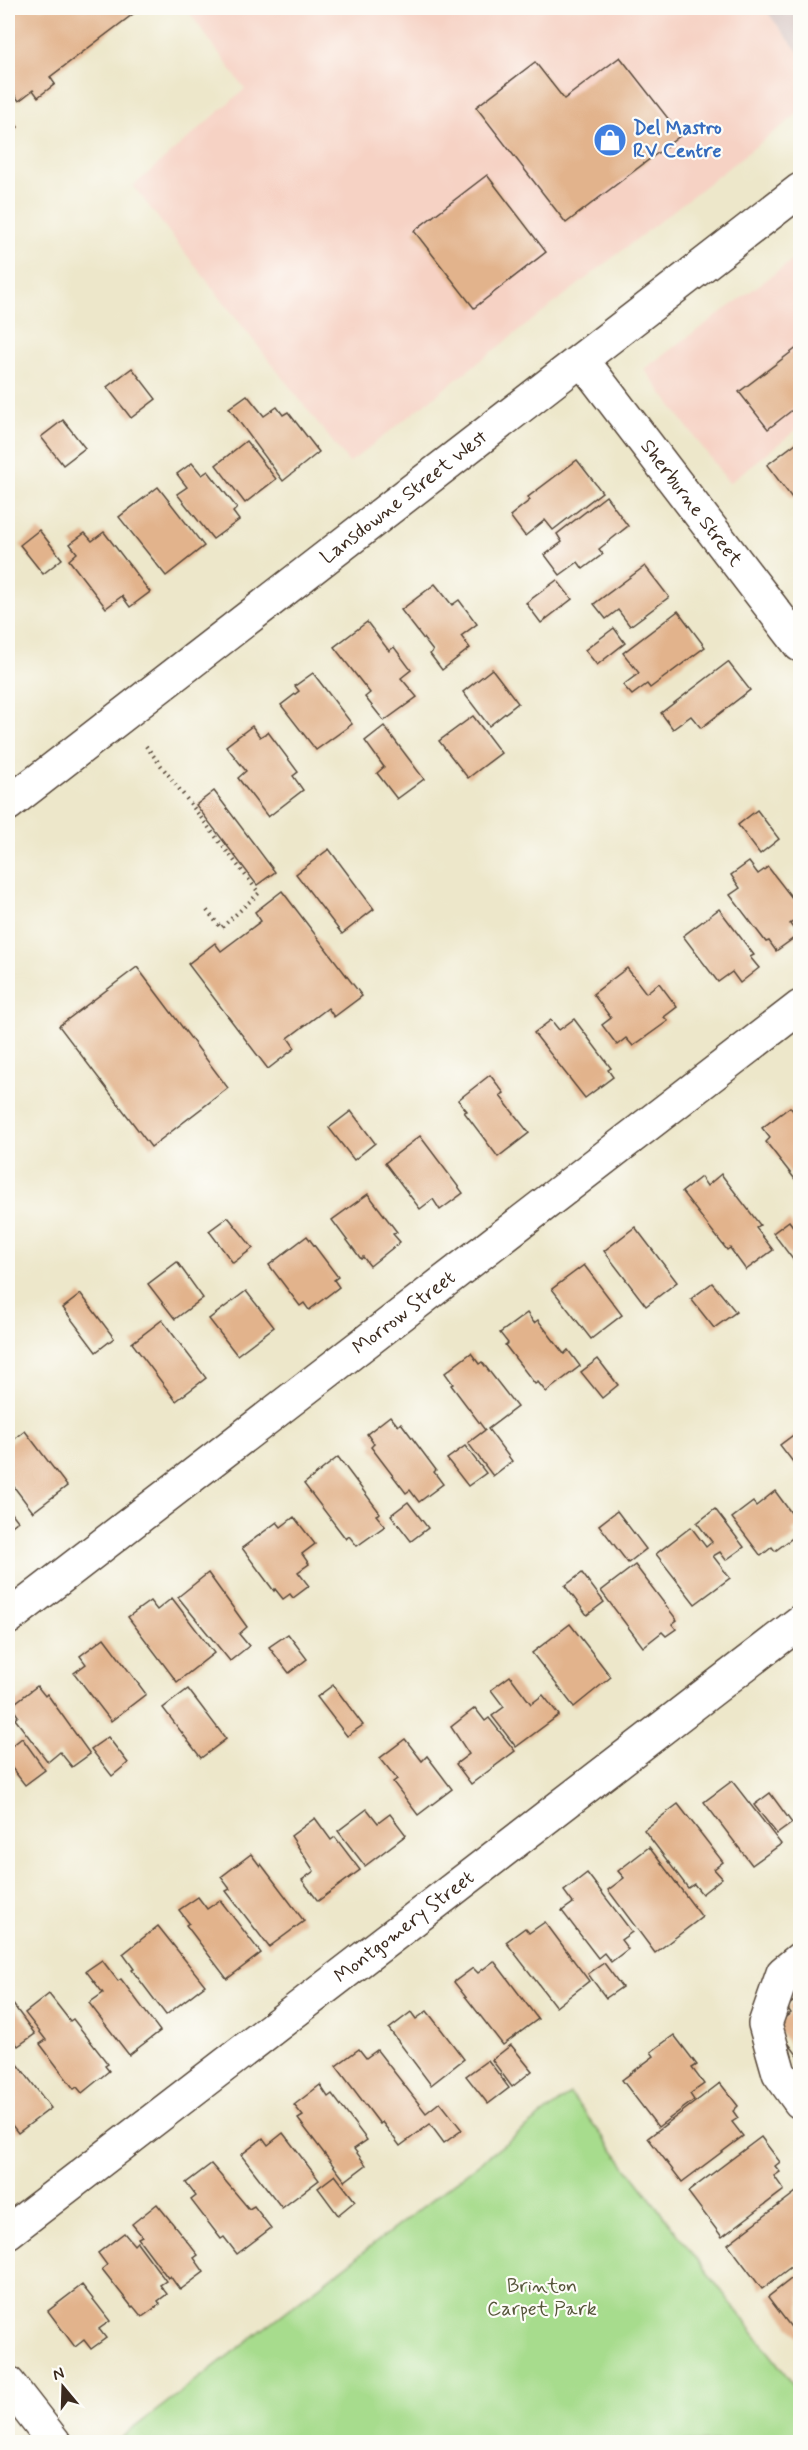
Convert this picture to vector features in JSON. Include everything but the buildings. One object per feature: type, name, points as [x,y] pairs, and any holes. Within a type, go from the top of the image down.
[{"type":"street","name":"Lansdowne Street West","points":[[8,804],[801,190]]},
{"type":"street","name":"Sherburne Street","points":[[582,360],[801,645]]},
{"type":"street","name":"Morrow Street","points":[[8,1618],[801,1007]]},
{"type":"street","name":"Montgomery Street","points":[[8,2232],[801,1622]]},
{"type":"street","points":[[801,1959],[783,1973],[765,2024],[779,2073],[801,2102]]},
{"type":"street","points":[[8,2383],[54,2442]]},
{"type":"path","points":[[146,746],[259,894],[221,928],[205,908]]},
{"type":"shaded area","points":[[186,8],[764,8],[800,54],[800,112],[349,463],[133,186],[245,89]]},
{"type":"shaded area","points":[[764,8],[800,8],[800,54]]},
{"type":"shaded area","points":[[800,255],[800,427],[729,483],[644,369]]},
{"type":"green space","name":"Brinton Carpet Park","points":[[570,2094],[800,2393],[800,2442],[120,2442],[118,2440]]},
{"type":"place","name":"Del Mastro RV Centre","points":[[610,140]]}]
